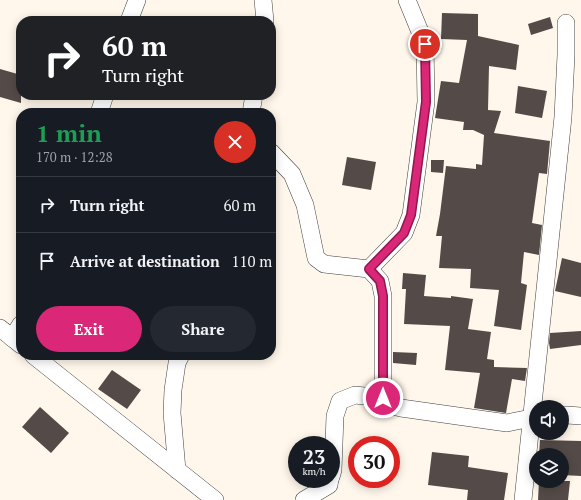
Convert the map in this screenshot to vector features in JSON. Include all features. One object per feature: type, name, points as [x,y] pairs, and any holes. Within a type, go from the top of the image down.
[{"type":"street","points":[[131,16],[137,0]]},
{"type":"street","points":[[263,0],[265,16]]},
{"type":"street","points":[[369,269],[404,233],[411,215],[426,102],[426,80],[425,44],[407,0]]},
{"type":"street","points":[[536,400],[563,117],[566,23]]},
{"type":"street","points":[[276,157],[292,174],[305,205],[316,258],[324,264],[369,269],[380,281],[383,296],[383,398],[389,405],[507,423],[529,419]]},
{"type":"street","points":[[40,360],[214,500]]},
{"type":"street","points":[[177,470],[172,413],[173,390],[178,360]]},
{"type":"street","points":[[334,436],[335,416],[340,400],[355,395],[383,398]]},
{"type":"street","points":[[569,414],[581,416]]},
{"type":"street","points":[[523,500],[531,440]]},
{"type":"street","points":[[304,500],[324,488]]},
{"type":"building","points":[[442,13],[478,14],[478,36],[519,45],[516,70],[489,66],[488,110],[501,111],[494,133],[550,141],[547,174],[539,173],[532,223],[542,225],[539,255],[524,252],[521,283],[527,285],[521,330],[494,326],[499,290],[470,288],[471,269],[439,268],[442,236],[436,236],[446,166],[476,169],[476,164],[482,165],[484,135],[473,130],[463,130],[464,122],[435,118],[441,81],[459,83],[467,40],[441,39]]},
{"type":"building","points":[[550,17],[553,28],[531,35],[528,24]]},
{"type":"building","points":[[0,69],[16,74],[16,100],[21,100],[21,103],[0,97]]},
{"type":"building","points":[[518,86],[547,91],[542,118],[515,113]]},
{"type":"building","points":[[347,157],[376,162],[371,190],[342,185]]},
{"type":"building","points":[[431,160],[444,160],[443,173],[431,172]]},
{"type":"building","points":[[562,258],[581,263],[581,297],[555,291]]},
{"type":"building","points":[[403,273],[426,275],[424,296],[451,298],[451,296],[473,299],[468,329],[491,332],[487,359],[494,360],[494,367],[527,368],[525,381],[512,379],[506,413],[474,408],[480,373],[445,370],[450,326],[404,324],[406,289],[402,289]]},
{"type":"building","points":[[581,331],[581,345],[550,349],[550,333]]},
{"type":"building","points":[[393,352],[417,353],[416,365],[393,363]]},
{"type":"building","points":[[112,370],[141,390],[127,409],[98,389]]},
{"type":"building","points":[[40,407],[69,433],[51,453],[22,427]]},
{"type":"building","points":[[540,440],[581,441],[581,476],[569,475],[569,448],[539,448]]},
{"type":"building","points":[[432,452],[469,456],[468,467],[508,473],[504,500],[467,500],[468,490],[428,485]]},
{"type":"building","points":[[570,481],[568,500],[538,500],[539,488],[569,488]]},
{"type":"route","points":[[383,398],[383,296],[380,281],[369,269],[404,233],[411,215],[426,102],[425,44]]}]
